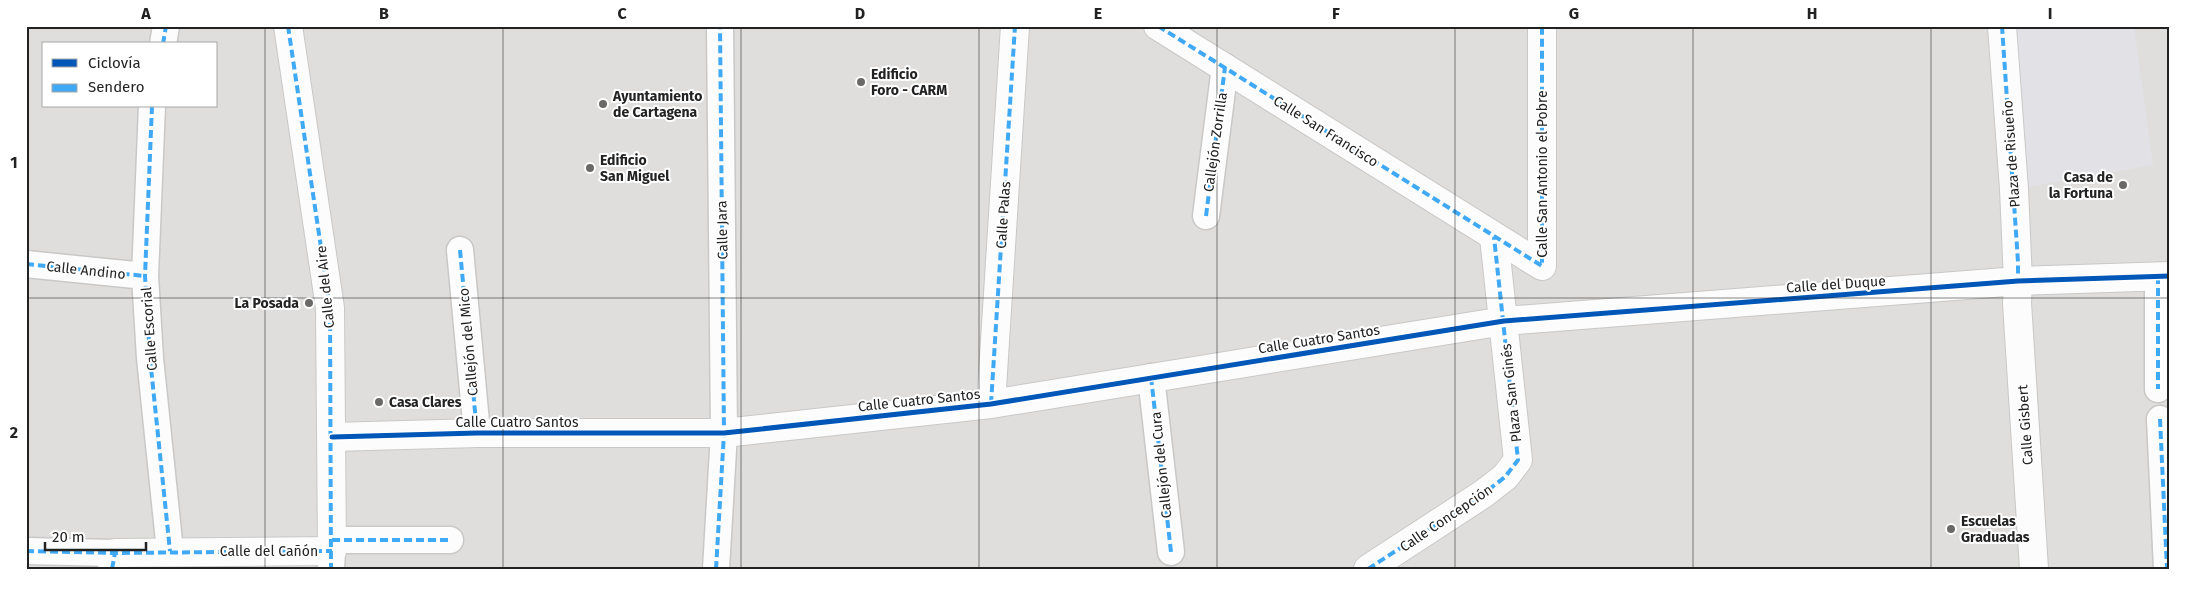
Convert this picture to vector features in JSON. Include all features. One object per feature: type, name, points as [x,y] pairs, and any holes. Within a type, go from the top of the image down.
[{"type":"street","points":[[163,42],[166,26]]},
{"type":"street","name":"Calle del Aire","points":[[288,26],[330,308],[332,553]]},
{"type":"street","name":"Calle Jara","points":[[716,569],[724,433],[720,26]]},
{"type":"street","name":"Calle Palas","points":[[991,404],[1015,26]]},
{"type":"street","name":"Calle San Francisco","points":[[1158,26],[1494,237]]},
{"type":"street","name":"Calle San Antonio el Pobre","points":[[1494,237],[1542,266],[1542,26]]},
{"type":"street","name":"Plaza de Risueño","points":[[2002,26],[2014,189],[2018,281]]},
{"type":"street","name":"Callejón Zorrilla","points":[[1206,216],[1225,67]]},
{"type":"street","name":"Calle Escorial","points":[[152,108],[145,276],[150,358],[170,551]]},
{"type":"street","name":"Plaza San Ginés","points":[[1494,237],[1518,460]]},
{"type":"street","name":"Callejón del Mico","points":[[460,250],[477,433]]},
{"type":"street","name":"Calle Andino","points":[[26,264],[145,276]]},
{"type":"street","points":[[2158,389],[2164,276]]},
{"type":"street","name":"Calle del Duque","points":[[1504,322],[2018,281],[2164,276]]},
{"type":"street","name":"Calle Gisbert","points":[[2018,281],[2017,304],[2034,569]]},
{"type":"street","name":"Calle Cuatro Santos","points":[[332,437],[477,433],[724,433],[991,404],[1504,322]]},
{"type":"street","name":"Callejón del Cura","points":[[1151,377],[1171,552]]},
{"type":"street","points":[[2160,419],[2167,569]]},
{"type":"street","name":"Calle Concepción","points":[[1368,569],[1483,494],[1505,477],[1518,460]]},
{"type":"street","points":[[332,553],[450,540]]},
{"type":"street","name":"Calle del Cañón","points":[[26,551],[113,561],[170,551],[332,553]]},
{"type":"shaded area","points":[[26,26],[2170,26],[2170,569],[26,569]]},
{"type":"shaded area","points":[[2002,26],[2134,26],[2153,165],[2014,189]]},
{"type":"marked path","points":[[163,42],[166,26]]},
{"type":"marked path","points":[[288,26],[330,308],[331,569]]},
{"type":"marked path","points":[[716,569],[724,433],[720,26]]},
{"type":"marked path","points":[[991,404],[1015,26]]},
{"type":"marked path","points":[[1158,26],[1542,266],[1542,26]]},
{"type":"marked path","points":[[2002,26],[2018,262],[2018,281],[2013,282]]},
{"type":"marked path","points":[[1206,216],[1225,67]]},
{"type":"marked path","points":[[152,108],[145,276],[150,358],[170,551]]},
{"type":"marked path","points":[[1368,569],[1483,494],[1505,477],[1518,460],[1494,237]]},
{"type":"marked path","points":[[460,250],[477,433]]},
{"type":"marked path","points":[[26,264],[145,276]]},
{"type":"marked path","points":[[2158,276],[2158,389]]},
{"type":"marked path","points":[[1151,377],[1171,552]]},
{"type":"marked path","points":[[2160,419],[2167,569]]},
{"type":"marked path","points":[[332,540],[450,540]]},
{"type":"marked path","points":[[26,551],[115,553],[332,551]]},
{"type":"marked path","points":[[112,569],[115,553]]},
{"type":"cycle path","points":[[332,437],[477,433],[724,433],[991,404],[1504,321],[2018,281],[2170,276]]},
{"type":"place","name":"Edificio Foro - CARM","points":[[861,82]]},
{"type":"place","name":"Ayuntamiento de Cartagena","points":[[603,104]]},
{"type":"place","name":"Edificio San Miguel","points":[[590,168]]},
{"type":"place","name":"Casa de la Fortuna","points":[[2123,185]]},
{"type":"place","name":"La Posada","points":[[309,303]]},
{"type":"place","name":"Casa Clares","points":[[379,402]]},
{"type":"place","name":"Escuelas Graduadas","points":[[1951,529]]}]
